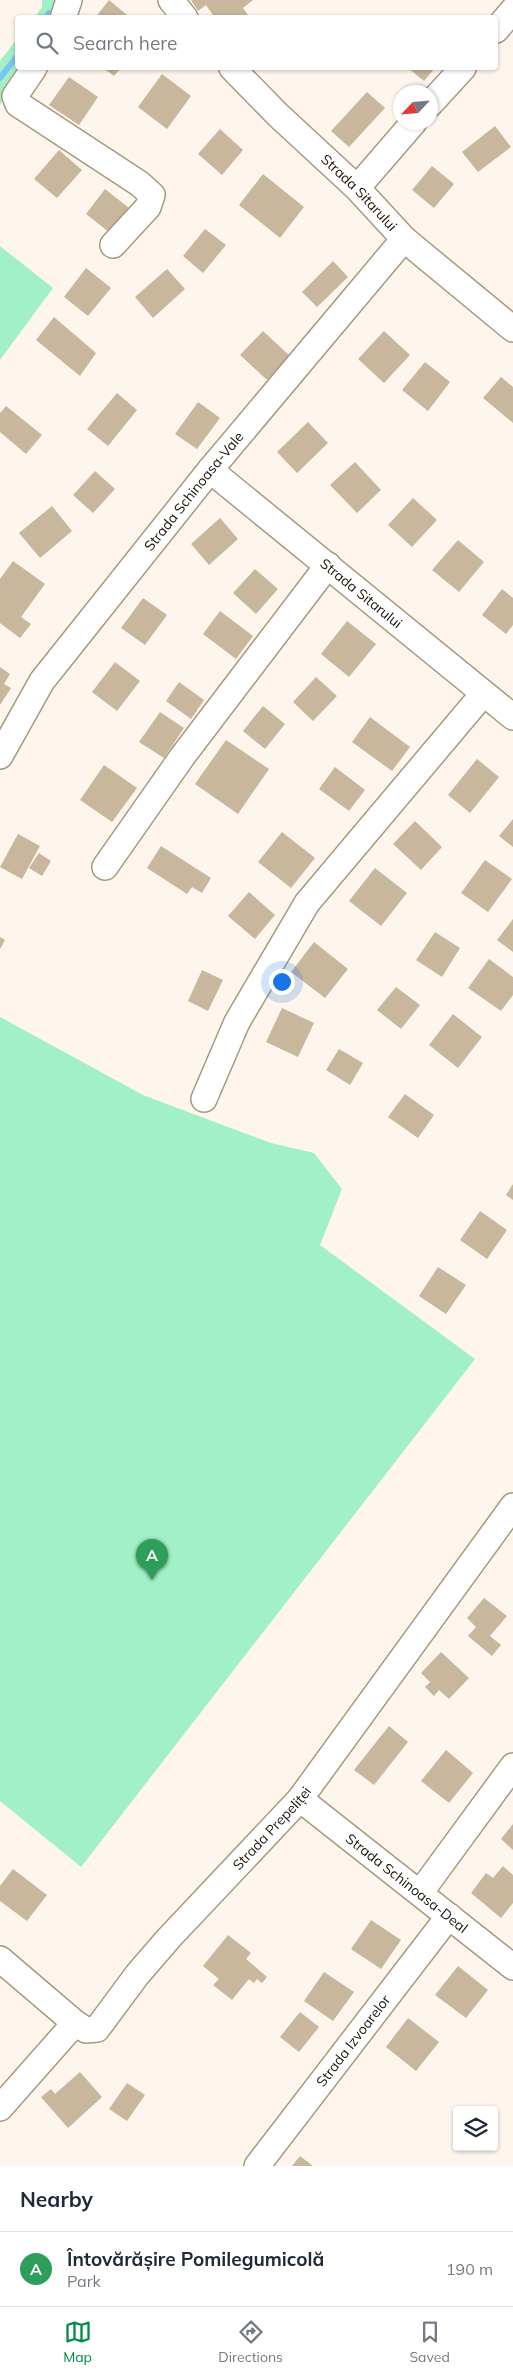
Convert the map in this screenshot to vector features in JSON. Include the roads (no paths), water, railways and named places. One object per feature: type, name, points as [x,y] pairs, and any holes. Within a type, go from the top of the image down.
[{"type":"street","points":[[64,15],[69,0]]},
{"type":"street","points":[[171,0],[184,15]]},
{"type":"street","points":[[498,28],[513,10]]},
{"type":"street","points":[[32,70],[18,88],[15,96],[18,104],[140,184],[152,195],[148,206],[113,245]]},
{"type":"street","name":"Strada Sitarului","points":[[234,70],[278,115],[357,188],[404,239],[513,329]]},
{"type":"street","points":[[438,95],[460,70]]},
{"type":"street","points":[[357,188],[407,130]]},
{"type":"street","name":"Strada Schinoasa-Vale","points":[[0,756],[42,682],[210,470],[404,239]]},
{"type":"street","name":"Strada Sitarului","points":[[210,470],[513,717]]},
{"type":"street","points":[[104,867],[182,757],[328,565]]},
{"type":"street","points":[[204,1099],[237,1022],[307,903],[483,694]]},
{"type":"street","name":"Strada Prepeliței","points":[[75,2023],[86,2030],[98,2029],[137,1975],[168,1939],[300,1799],[513,1506]]},
{"type":"street","points":[[420,1894],[513,1766]]},
{"type":"street","name":"Strada Schinoasa-Deal","points":[[300,1799],[513,1966]]},
{"type":"street","name":"Strada Izvoarelor","points":[[257,2166],[448,1916]]},
{"type":"street","points":[[0,1959],[75,2023],[0,2108]]},
{"type":"waterway","points":[[0,78],[15,59]]},
{"type":"place","name":"Întovărășire Pomilegumicolă","points":[[152,1580]]}]
